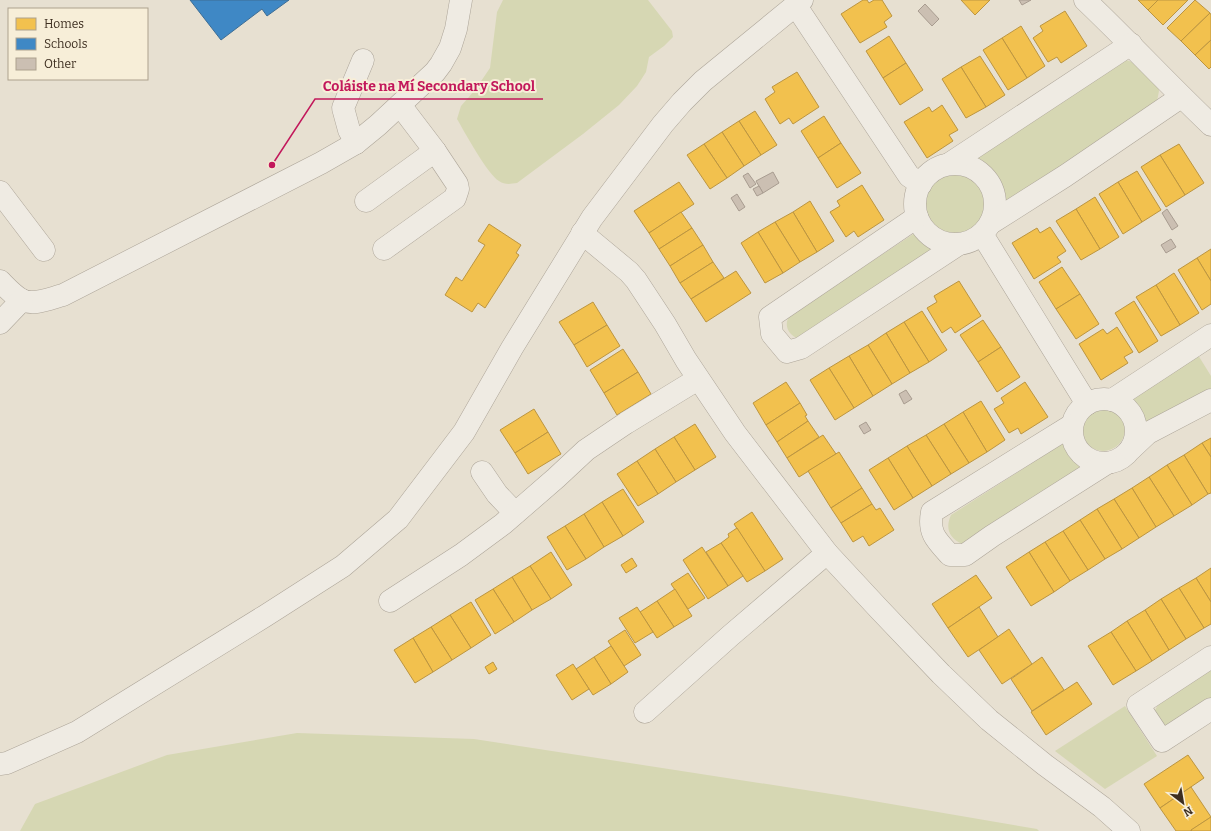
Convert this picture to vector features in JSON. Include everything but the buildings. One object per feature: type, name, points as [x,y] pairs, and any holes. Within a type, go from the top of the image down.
[{"type":"street","points":[[0,281],[22,300],[35,302],[48,300],[63,294],[322,163],[356,143],[435,72],[446,56],[456,29],[462,0]]},
{"type":"street","points":[[1085,0],[1131,44],[1181,97],[1211,125]]},
{"type":"street","points":[[0,764],[7,763],[77,732],[343,566],[398,518],[464,432],[512,348],[582,233],[604,200],[663,124],[703,81],[799,3],[909,176],[921,184]]},
{"type":"street","points":[[1131,44],[950,164],[933,170],[918,188],[915,202],[917,217],[923,229],[934,238],[946,243],[960,244],[972,241],[987,229],[1181,97]]},
{"type":"street","points":[[356,143],[349,130],[343,108],[363,60]]},
{"type":"street","points":[[384,249],[455,198],[458,188],[457,184],[435,151],[400,105]]},
{"type":"street","points":[[366,201],[435,151]]},
{"type":"street","points":[[950,164],[962,164],[974,168],[984,175],[992,186],[996,198],[996,211],[987,229]]},
{"type":"street","points":[[0,192],[44,250]]},
{"type":"street","points":[[917,217],[770,317],[772,334],[787,352],[801,348],[960,244]]},
{"type":"street","points":[[987,229],[1087,404]]},
{"type":"street","points":[[582,233],[629,272],[636,280],[735,433],[828,553],[909,642],[989,720],[1102,807],[1129,831]]},
{"type":"street","points":[[0,323],[22,300]]},
{"type":"street","points":[[1112,400],[1211,336]]},
{"type":"street","points":[[390,601],[461,555],[515,513],[586,450],[698,378]]},
{"type":"street","points":[[1131,449],[1135,440],[1136,430],[1134,420],[1121,404],[1112,400],[1101,399],[1091,401],[1082,407],[1076,415],[1072,425],[1072,436],[1075,446],[1082,455],[1091,461],[1102,464],[1113,462],[1123,457],[1148,433],[1211,400]]},
{"type":"street","points":[[1072,425],[932,512],[930,524],[936,539],[950,555],[965,555],[992,536],[1107,463]]},
{"type":"street","points":[[482,472],[497,494],[515,513]]},
{"type":"street","points":[[645,712],[730,636],[828,553]]},
{"type":"street","points":[[1211,657],[1138,705],[1162,741],[1211,709]]},
{"type":"green space","points":[[503,0],[648,0],[672,31],[673,37],[649,57],[646,72],[637,86],[619,105],[517,183],[510,184],[503,183],[494,177],[476,152],[457,119],[461,106],[475,90],[490,68],[497,12]]},
{"type":"green space","points":[[1126,60],[1138,64],[1158,85],[1159,91],[1157,101],[1006,203],[1004,195],[995,177],[973,158]]},
{"type":"green space","points":[[950,174],[962,174],[978,183],[985,193],[987,205],[985,217],[978,227],[962,236],[950,236],[939,231],[930,222],[925,211],[925,199],[930,188],[939,179]]},
{"type":"green space","points":[[915,233],[923,242],[936,252],[799,339],[789,332],[787,322],[790,315]]},
{"type":"green space","points":[[1198,355],[1211,376],[1211,388],[1144,430],[1138,413],[1127,399]]},
{"type":"green space","points":[[1107,407],[1119,413],[1124,421],[1124,437],[1119,445],[1111,450],[1099,451],[1087,445],[1082,437],[1081,425],[1087,413],[1095,408]]},
{"type":"green space","points":[[1066,441],[1075,457],[1089,468],[962,544],[951,536],[948,524],[951,515]]},
{"type":"green space","points":[[1211,669],[1211,702],[1165,727],[1154,712],[1159,703]]},
{"type":"green space","points":[[1125,706],[1157,756],[1105,789],[1055,751]]},
{"type":"green space","points":[[297,733],[474,739],[844,796],[1037,829],[1039,831],[20,831],[35,804],[167,755]]},
{"type":"place","name":"Coláiste na Mí Secondary School","points":[[272,165]]}]
